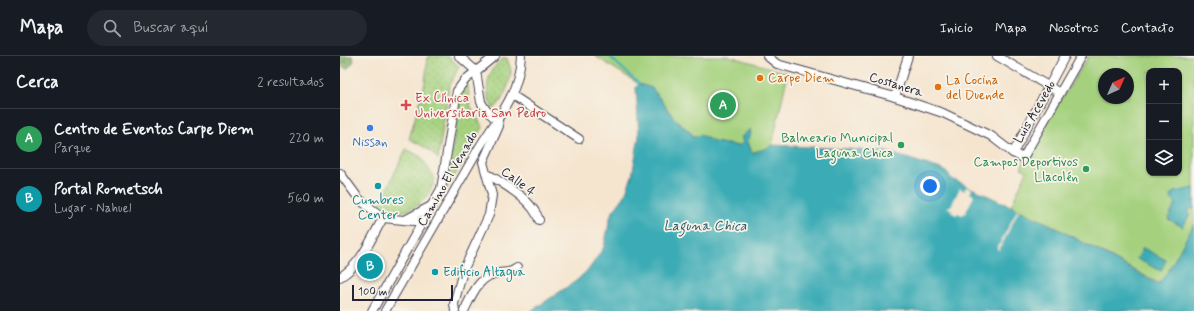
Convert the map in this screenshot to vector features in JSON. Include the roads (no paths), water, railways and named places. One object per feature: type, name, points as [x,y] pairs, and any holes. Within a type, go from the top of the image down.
[{"type":"street","points":[[459,56],[476,71],[481,102],[486,110],[498,121]]},
{"type":"street","name":"Camino El Venado","points":[[372,311],[434,204],[443,182],[456,95],[462,84],[495,56]]},
{"type":"street","name":"Camino El Venado","points":[[385,311],[481,145],[498,121],[512,95],[518,75],[521,56]]},
{"type":"street","points":[[895,96],[908,56]]},
{"type":"street","points":[[997,56],[1060,93]]},
{"type":"street","name":"Luis Acevedo","points":[[1065,56],[1012,153],[1023,158],[1081,56]]},
{"type":"street","name":"Costanera","points":[[769,57],[777,64],[895,96],[943,113],[991,136],[1012,153]]},
{"type":"street","points":[[512,95],[579,139]]},
{"type":"street","name":"Calle 4","points":[[498,121],[499,129],[483,162],[483,168],[487,176],[492,176],[528,204],[534,210],[539,220]]},
{"type":"street","points":[[340,173],[359,199],[383,218],[424,222],[444,208]]},
{"type":"street","points":[[456,311],[454,304],[463,271],[489,215],[492,195],[487,176]]},
{"type":"street","points":[[405,220],[434,204]]},
{"type":"street","points":[[340,277],[358,262],[383,218]]},
{"type":"street","points":[[464,311],[478,284],[490,275],[511,272],[517,268]]},
{"type":"water","name":"Laguna Chica","points":[[639,84],[652,88],[674,118],[691,133],[692,138],[700,135],[714,142],[739,146],[743,142],[741,137],[750,129],[751,133],[748,142],[752,152],[754,153],[772,145],[884,151],[944,170],[952,179],[1053,226],[1158,284],[1169,270],[1194,224],[1194,311],[531,311],[576,281],[589,269],[604,247],[611,214],[624,197],[632,176],[639,136],[636,87]]},
{"type":"water","points":[[1194,188],[1194,209],[1188,209],[1190,214],[1183,227],[1168,219],[1176,203],[1172,200],[1171,196],[1174,192]]},
{"type":"water","points":[[1143,248],[1166,260],[1161,271],[1137,259]]},
{"type":"waterway","points":[[609,56],[639,84]]},
{"type":"place","name":"Carpe Diem","points":[[760,78]]},
{"type":"place","name":"La Cocina del Duende","points":[[938,87]]},
{"type":"place","name":"Ex Clínica Universitaria San Pedro","points":[[406,105]]},
{"type":"place","name":"Centro de Eventos Carpe Diem","points":[[723,105]]},
{"type":"place","name":"Nissan","points":[[370,128]]},
{"type":"place","name":"Balneario Municipal Laguna Chica","points":[[901,145]]},
{"type":"place","name":"Campos Deportivos Llacolén","points":[[1086,169]]},
{"type":"place","name":"Cumbres Center","points":[[378,186]]},
{"type":"place","name":"Portal Rometsch","points":[[370,266]]},
{"type":"place","name":"Edificio Altagua","points":[[435,272]]}]
